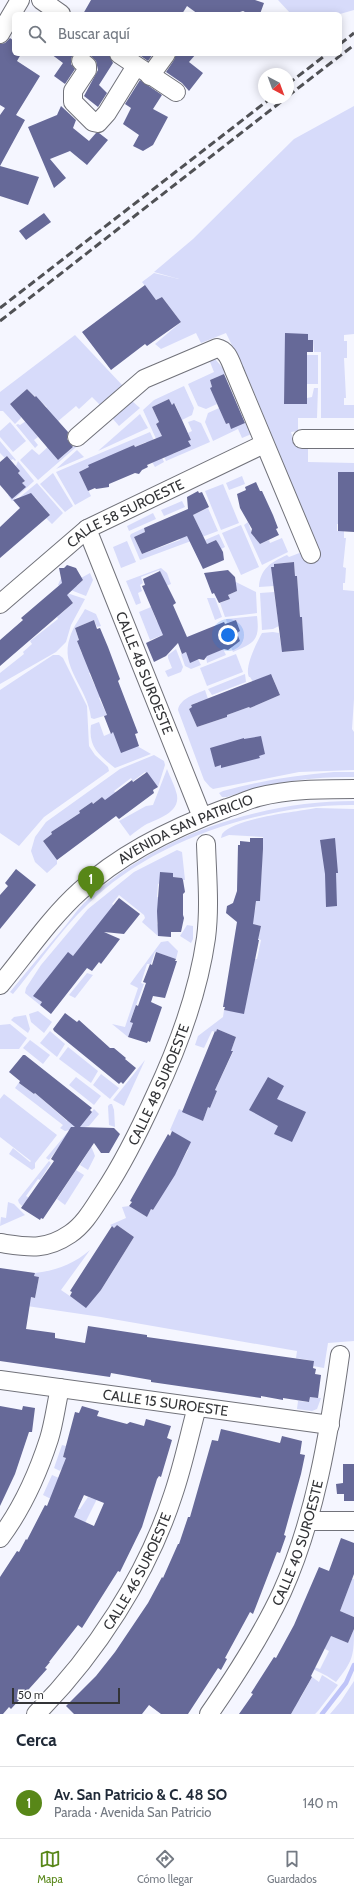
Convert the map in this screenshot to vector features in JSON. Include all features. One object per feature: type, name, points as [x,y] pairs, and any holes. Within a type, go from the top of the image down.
[{"type":"street","points":[[13,12],[20,0]]},
{"type":"street","points":[[41,0],[58,12]]},
{"type":"street","points":[[0,34],[12,14]]},
{"type":"street","points":[[122,56],[176,92]]},
{"type":"street","points":[[81,61],[87,66],[87,70],[73,91],[73,102],[94,122],[98,123],[143,71],[163,56]]},
{"type":"street","points":[[78,437],[144,379],[217,348],[223,349],[311,554]]},
{"type":"street","points":[[302,439],[354,440]]},
{"type":"street","name":"CALLE 58 SUROESTE","points":[[0,604],[87,529],[264,444]]},
{"type":"street","name":"CALLE 48 SUROESTE","points":[[87,529],[202,817]]},
{"type":"street","name":"AVENIDA SAN PATRICIO","points":[[0,985],[63,907],[95,878],[164,835],[202,817],[258,797],[310,789],[354,789]]},
{"type":"street","name":"CALLE 48 SUROESTE","points":[[0,1243],[32,1248],[53,1243],[70,1234],[84,1220],[128,1151],[171,1062],[193,1001],[202,960],[208,916],[206,844]]},
{"type":"street","name":"CALLE 40 SUROESTE","points":[[209,1714],[243,1665],[282,1592],[308,1521],[330,1425],[340,1355]]},
{"type":"street","name":"CALLE 15 SUROESTE","points":[[0,1380],[330,1425]]},
{"type":"street","points":[[0,1538],[9,1526],[33,1480],[49,1439],[60,1388]]},
{"type":"street","name":"CALLE 46 SUROESTE","points":[[36,1714],[50,1700],[94,1647],[150,1553],[173,1495],[197,1407]]},
{"type":"street","points":[[308,1521],[354,1521]]},
{"type":"shaded area","points":[[278,0],[354,0],[354,10],[342,13],[342,12],[289,12]]},
{"type":"shaded area","points":[[354,106],[354,334],[344,335],[344,341],[347,341],[347,358],[344,358],[346,398],[344,398],[344,405],[354,405],[354,418],[321,418],[321,352],[314,352],[313,340],[308,340],[308,334],[285,334],[285,341],[287,341],[284,404],[306,404],[307,398],[312,397],[314,388],[318,388],[317,418],[298,418],[298,431],[291,432],[295,446],[301,445],[301,448],[308,449],[308,462],[354,463],[354,472],[338,472],[338,479],[340,479],[338,495],[339,524],[337,524],[337,531],[344,531],[344,538],[346,538],[343,567],[346,568],[343,590],[354,591],[354,699],[352,729],[354,732],[354,770],[299,772],[213,789],[204,780],[178,710],[179,706],[185,699],[205,690],[208,699],[199,704],[198,702],[191,705],[192,707],[189,709],[197,727],[227,717],[227,715],[249,707],[250,708],[280,695],[272,676],[270,677],[269,675],[253,682],[249,677],[248,667],[262,633],[279,633],[282,650],[284,650],[284,652],[304,650],[302,618],[300,617],[297,576],[295,576],[294,562],[274,564],[274,567],[272,567],[274,586],[259,587],[260,581],[264,571],[271,563],[287,555],[289,557],[302,552],[308,564],[318,560],[316,542],[248,378],[226,333],[201,343],[196,333],[161,349],[155,344],[181,322],[162,297],[156,300],[142,282],[154,273],[179,279],[154,272],[193,239],[294,139]]},
{"type":"shaded area","points":[[75,335],[123,386],[100,405],[92,397],[79,409],[76,406],[57,422],[45,409],[47,407],[27,389],[10,404],[21,415],[21,418],[15,424],[3,411],[0,411],[0,392]]},
{"type":"shaded area","points":[[307,355],[318,355],[318,384],[307,384]]},
{"type":"shaded area","points":[[208,357],[215,359],[227,373],[210,380],[217,404],[206,409],[198,406],[188,384],[214,372]]},
{"type":"shaded area","points":[[184,386],[194,408],[192,415],[182,420],[175,404],[172,405],[169,399],[152,407],[159,422],[156,424],[164,440],[166,439],[173,454],[190,446],[188,441],[191,440],[188,433],[192,431],[188,422],[194,420],[201,423],[210,442],[166,461],[143,410],[154,400]]},
{"type":"shaded area","points":[[132,401],[140,408],[119,426],[113,419],[114,415]]},
{"type":"shaded area","points":[[219,408],[226,424],[229,423],[231,428],[249,421],[254,433],[242,438],[238,429],[213,441],[205,422],[208,413]]},
{"type":"shaded area","points":[[140,414],[148,428],[98,451]]},
{"type":"shaded area","points":[[26,421],[38,437],[34,440],[38,445],[35,448],[16,425],[20,425]]},
{"type":"shaded area","points":[[10,422],[26,441],[13,452],[0,437],[0,431]]},
{"type":"shaded area","points":[[150,432],[164,462],[155,467],[152,462],[155,461],[146,442],[135,447],[134,445],[79,472],[91,496],[75,505],[56,472]]},
{"type":"shaded area","points":[[0,441],[16,460],[15,461],[13,459],[11,460],[7,456],[5,458],[0,453]]},
{"type":"shaded area","points":[[82,442],[38,480],[20,460],[32,449],[39,455],[49,446],[58,460]]},
{"type":"shaded area","points":[[77,450],[84,457],[56,469]]},
{"type":"shaded area","points":[[18,461],[34,481],[12,501],[8,495],[25,481],[18,473],[20,471],[16,466]]},
{"type":"shaded area","points":[[53,473],[73,506],[65,512],[40,484]]},
{"type":"shaded area","points":[[242,476],[245,484],[229,490],[226,483]]},
{"type":"shaded area","points":[[37,483],[63,513],[52,524],[46,518],[50,515],[35,497],[22,500],[20,497]]},
{"type":"shaded area","points":[[223,484],[239,523],[221,530],[205,491]]},
{"type":"shaded area","points":[[182,501],[185,507],[164,516],[161,510]]},
{"type":"shaded area","points":[[208,508],[218,531],[140,560],[130,536],[131,534],[144,528],[145,532],[134,537],[142,554],[180,540],[179,538],[199,528],[193,515]]},
{"type":"shaded area","points":[[153,513],[156,519],[129,531],[127,526]]},
{"type":"shaded area","points":[[248,522],[252,534],[260,544],[269,540],[270,543],[282,538],[288,552],[262,565],[244,525]]},
{"type":"shaded area","points":[[241,525],[259,567],[241,575],[222,533]]},
{"type":"shaded area","points":[[219,534],[225,547],[221,549],[216,540],[207,544],[205,540]]},
{"type":"shaded area","points":[[127,541],[136,562],[121,568],[113,547]]},
{"type":"shaded area","points":[[161,568],[167,573],[171,584],[166,586],[159,570],[141,577],[143,583],[140,585],[142,591],[138,593],[141,603],[136,605],[126,581]]},
{"type":"shaded area","points":[[90,573],[93,580],[86,596],[58,585],[61,578],[72,581],[77,586],[83,580],[81,578]]},
{"type":"shaded area","points":[[234,581],[256,592],[257,613],[225,617],[220,603],[230,599],[228,595],[237,591]]},
{"type":"shaded area","points":[[64,592],[85,599],[71,625],[66,642],[56,652],[0,684],[0,673],[24,654],[23,652],[32,644],[30,641],[58,619],[57,617],[73,603]]},
{"type":"shaded area","points":[[274,592],[279,626],[273,629],[262,630],[260,593]]},
{"type":"shaded area","points":[[207,598],[215,598],[222,617],[215,620]]},
{"type":"shaded area","points":[[151,607],[157,622],[180,628],[150,640],[139,612]]},
{"type":"shaded area","points":[[85,609],[96,614],[101,626],[97,627],[94,620],[75,628],[79,640],[77,641],[92,672],[89,673],[102,696],[99,698],[107,715],[94,719],[91,718],[89,707],[75,678],[68,658],[70,637]]},
{"type":"shaded area","points":[[257,616],[257,636],[251,643],[233,652],[231,647],[240,641],[237,633],[240,631],[236,620],[227,623],[226,619]]},
{"type":"shaded area","points":[[176,649],[183,667],[181,672],[168,677],[165,671],[172,668],[168,655]]},
{"type":"shaded area","points":[[223,649],[226,655],[207,663],[206,656]]},
{"type":"shaded area","points":[[186,652],[190,661],[198,659],[201,665],[191,669],[185,666],[181,654]]},
{"type":"shaded area","points":[[236,654],[243,672],[207,686],[200,668]]},
{"type":"shaded area","points":[[53,655],[59,655],[63,658],[87,706],[89,746],[95,755],[108,767],[109,771],[44,817],[19,846],[0,833],[0,690]]},
{"type":"shaded area","points":[[245,674],[246,682],[212,695],[208,689]]},
{"type":"shaded area","points":[[99,722],[104,736],[113,732],[151,754],[115,768],[104,759],[93,745],[91,739],[91,725]]},
{"type":"shaded area","points":[[154,755],[164,761],[165,765],[158,787],[145,772],[133,781],[131,778],[114,791],[116,793],[105,801],[102,797],[93,804],[92,802],[79,811],[80,813],[51,832],[52,834],[43,841],[57,859],[57,864],[47,873],[35,862],[31,851],[35,837],[46,822],[120,769]]},
{"type":"shaded area","points":[[167,769],[177,795],[175,806],[161,818],[145,825],[130,836],[119,821],[146,806],[153,805]]},
{"type":"shaded area","points":[[334,772],[354,772],[354,777],[290,781],[227,797],[222,797],[219,793],[264,781]]},
{"type":"shaded area","points":[[354,801],[354,805],[319,806],[283,811],[247,819],[211,830],[176,845],[143,862],[113,882],[87,905],[58,937],[13,994],[10,992],[64,928],[78,909],[112,879],[142,859],[175,841],[210,827],[245,816],[282,808],[318,803]]},
{"type":"shaded area","points":[[316,808],[354,809],[354,1341],[328,1343],[324,1368],[313,1366],[314,1361],[296,1358],[297,1351],[101,1317],[0,1302],[26,1296],[35,1298],[39,1277],[34,1276],[35,1273],[50,1271],[64,1266],[90,1250],[61,1290],[86,1307],[101,1290],[134,1237],[117,1225],[114,1228],[110,1225],[126,1218],[122,1207],[129,1206],[147,1217],[151,1209],[153,1210],[188,1150],[186,1149],[190,1142],[170,1130],[179,1109],[203,1121],[208,1107],[210,1108],[217,1091],[215,1090],[233,1052],[231,1051],[236,1037],[217,1029],[216,1032],[212,1031],[204,1048],[195,1045],[198,1036],[223,1017],[224,1010],[244,1013],[254,959],[257,959],[261,940],[258,939],[261,926],[241,922],[255,910],[256,901],[260,901],[263,837],[229,835],[221,838],[222,834],[229,828],[266,816]]},
{"type":"shaded area","points":[[177,850],[182,852],[185,880],[182,880],[182,878],[173,877],[158,884],[157,897],[160,898],[157,924],[159,925],[158,936],[142,922],[145,918],[144,915],[119,895],[112,904],[116,907],[73,956],[34,996],[42,1002],[40,1005],[25,993],[26,988],[41,965],[88,909],[134,872]]},
{"type":"shaded area","points":[[187,925],[193,926],[193,939],[191,943],[180,936]]},
{"type":"shaded area","points":[[168,941],[178,951],[176,959],[155,952],[151,964],[147,964],[141,983],[144,984],[130,1021],[133,1023],[128,1037],[112,1024],[125,1027],[138,988],[130,984],[161,942]]},
{"type":"shaded area","points":[[87,973],[93,975],[75,998],[69,995]]},
{"type":"shaded area","points":[[38,1011],[52,1022],[44,1033],[31,1022],[29,1014]]},
{"type":"shaded area","points":[[26,1015],[30,1029],[28,1033],[11,1020],[14,1017]]},
{"type":"shaded area","points":[[10,1024],[27,1038],[19,1049],[0,1049],[0,1025]]},
{"type":"shaded area","points":[[50,1031],[65,1044],[57,1057],[40,1043]]},
{"type":"shaded area","points":[[30,1040],[50,1055],[43,1064],[23,1048]]},
{"type":"shaded area","points":[[68,1047],[98,1071],[91,1083],[59,1059]]},
{"type":"shaded area","points":[[145,1060],[124,1106],[113,1100]]},
{"type":"shaded area","points":[[101,1074],[119,1088],[110,1099],[93,1085]]},
{"type":"shaded area","points":[[76,1077],[101,1096],[94,1105],[69,1085]]},
{"type":"shaded area","points":[[20,1081],[19,1083],[34,1094],[35,1093],[67,1121],[68,1119],[79,1128],[94,1109],[99,1114],[89,1126],[65,1131],[60,1128],[63,1125],[15,1088]]},
{"type":"shaded area","points":[[4,1094],[57,1135],[35,1163],[35,1168],[32,1170],[9,1154],[13,1148],[30,1162],[31,1161],[0,1137],[0,1099]]},
{"type":"shaded area","points":[[112,1104],[114,1110],[115,1127],[109,1125],[108,1106]]},
{"type":"shaded area","points":[[67,1133],[85,1140],[93,1150],[95,1156],[88,1170],[80,1165],[90,1149],[62,1143],[49,1160],[46,1158]]},
{"type":"shaded area","points":[[49,1161],[51,1163],[40,1180],[38,1179],[26,1196],[29,1198],[22,1206],[18,1200]]},
{"type":"shaded area","points":[[76,1170],[84,1175],[65,1205],[57,1199]]},
{"type":"shaded area","points":[[8,1202],[14,1204],[25,1215],[0,1226],[1,1217],[6,1218]]},
{"type":"shaded area","points":[[310,1397],[321,1398],[317,1409],[312,1411],[297,1409],[298,1401],[309,1402]]},
{"type":"shaded area","points":[[62,1445],[66,1446],[63,1457],[70,1459],[66,1471],[61,1469],[60,1471],[54,1468]]},
{"type":"shaded area","points":[[52,1475],[59,1478],[55,1501],[43,1495]]},
{"type":"shaded area","points":[[104,1485],[74,1545],[60,1531],[76,1509],[80,1509],[88,1497],[95,1499],[98,1491]]},
{"type":"shaded area","points":[[352,1579],[354,1579],[354,1617],[340,1611]]},
{"type":"shaded area","points":[[354,1629],[354,1646],[351,1658],[346,1669],[336,1682],[297,1661],[320,1669],[329,1651],[325,1649],[324,1643],[326,1634],[348,1643]]},
{"type":"shaded area","points":[[322,1675],[338,1685],[318,1711],[315,1714],[291,1714],[295,1707],[290,1703],[300,1699],[312,1677],[319,1682]]},
{"type":"shaded area","points":[[354,1681],[354,1714],[330,1714],[341,1701]]},
{"type":"building","points":[[91,0],[255,0],[264,3],[261,12],[195,12],[187,6],[183,12],[84,12]]},
{"type":"building","points":[[10,38],[12,40],[12,56],[20,56],[17,61],[40,76],[16,115],[25,120],[0,166],[0,115],[5,108],[0,105],[0,44],[5,43]]},
{"type":"building","points":[[54,56],[72,56],[71,64],[75,69],[65,84],[54,76],[63,63]]},
{"type":"building","points":[[91,56],[110,56],[113,63],[99,85],[107,93],[98,107],[84,96],[98,70],[96,61]]},
{"type":"building","points":[[141,56],[152,56],[148,61]]},
{"type":"building","points":[[175,56],[194,56],[189,62],[203,73],[189,91],[182,83],[166,72]]},
{"type":"building","points":[[140,80],[162,95],[153,109],[168,117],[153,145],[143,151],[133,146],[139,135],[123,124],[131,108],[125,104]]},
{"type":"building","points":[[61,106],[76,120],[73,128],[89,141],[96,133],[99,133],[108,140],[87,165],[70,151],[50,159],[66,178],[54,188],[28,127],[57,115]]},
{"type":"building","points":[[0,166],[39,177],[28,205],[0,196]]},
{"type":"building","points":[[44,213],[51,222],[26,240],[19,231]]},
{"type":"building","points":[[145,285],[156,300],[162,297],[181,322],[147,346],[145,344],[111,370],[82,332]]},
{"type":"building","points":[[285,333],[308,334],[308,340],[313,340],[313,352],[307,352],[307,404],[284,404]]},
{"type":"building","points":[[224,374],[245,423],[231,429],[229,423],[226,424],[210,388],[212,387],[210,380]]},
{"type":"building","points":[[27,389],[35,397],[36,396],[68,432],[67,439],[73,447],[58,460],[10,404]]},
{"type":"building","points":[[169,399],[172,405],[174,403],[182,420],[191,440],[188,441],[191,446],[147,465],[148,467],[142,470],[139,474],[135,473],[109,484],[109,487],[95,488],[88,491],[79,472],[89,467],[88,465],[134,445],[135,447],[162,436],[156,424],[159,422],[152,407]]},
{"type":"building","points":[[7,456],[20,471],[18,473],[25,481],[22,483],[26,487],[12,499],[0,485],[0,462]]},
{"type":"building","points":[[338,472],[354,472],[354,532],[338,531]]},
{"type":"building","points":[[256,482],[260,491],[262,491],[273,515],[279,535],[260,544],[251,533],[252,529],[240,508],[237,494],[246,490],[245,487]]},
{"type":"building","points":[[198,491],[199,493],[202,492],[209,507],[193,515],[207,544],[216,540],[223,552],[224,560],[203,569],[187,536],[142,554],[134,537],[145,532],[144,528],[188,509],[187,497]]},
{"type":"building","points":[[31,493],[50,515],[0,558],[0,527],[20,508],[13,500]]},
{"type":"building","points":[[294,562],[295,576],[297,576],[300,617],[302,617],[304,650],[282,652],[271,567],[274,567],[274,564]]},
{"type":"building","points":[[67,565],[76,568],[83,580],[67,595],[73,603],[0,666],[0,640],[23,620],[21,618],[62,583],[59,568],[64,568]]},
{"type":"building","points":[[228,570],[235,577],[237,591],[228,595],[230,599],[219,603],[214,593],[212,594],[204,573]]},
{"type":"building","points":[[160,571],[176,603],[173,605],[187,637],[224,622],[225,624],[236,620],[240,631],[237,633],[240,641],[228,650],[224,649],[207,656],[204,660],[199,659],[190,663],[186,652],[182,654],[178,643],[166,656],[154,662],[146,643],[163,635],[142,586],[145,585],[143,579]]},
{"type":"building","points":[[94,620],[97,629],[100,628],[108,647],[120,679],[118,681],[138,733],[135,734],[139,746],[121,753],[113,732],[111,734],[104,716],[107,715],[77,641],[79,640],[75,628]]},
{"type":"building","points":[[271,674],[280,695],[250,708],[249,707],[227,715],[227,717],[197,727],[189,709],[192,707],[191,705]]},
{"type":"building","points":[[261,736],[265,754],[259,756],[260,758],[221,768],[221,765],[215,767],[210,748],[244,738]]},
{"type":"building","points":[[147,772],[158,787],[153,790],[154,793],[119,819],[116,816],[57,860],[43,841],[52,834],[51,832],[80,813],[79,811],[92,802],[93,804],[102,797],[105,800],[132,780],[133,782]]},
{"type":"building","points":[[250,838],[263,838],[260,901],[256,901],[253,924],[261,926],[244,1014],[224,1010],[225,1007],[223,1007],[237,922],[226,913],[227,906],[233,903],[237,891],[238,845],[240,845],[240,841],[250,842]]},
{"type":"building","points":[[335,838],[338,873],[336,873],[337,906],[326,907],[325,874],[320,840]]},
{"type":"building","points":[[16,869],[36,885],[0,929],[0,895],[8,886],[5,883]]},
{"type":"building","points":[[160,872],[173,873],[173,877],[182,878],[183,880],[185,892],[183,894],[184,918],[181,932],[171,932],[171,937],[158,936],[157,911]]},
{"type":"building","points":[[119,898],[140,914],[124,934],[104,932],[120,939],[101,964],[99,962],[92,971],[87,968],[51,1014],[40,1005],[42,1002],[33,996],[68,952],[73,956]]},
{"type":"building","points":[[156,952],[176,959],[175,961],[177,961],[165,998],[153,996],[151,1002],[162,1007],[150,1042],[148,1041],[147,1043],[128,1037],[133,1023],[130,1022],[136,1005],[138,1006],[146,983],[143,982],[150,964],[152,965]]},
{"type":"building","points":[[65,1013],[77,1022],[79,1020],[110,1048],[114,1048],[136,1068],[123,1084],[121,1082],[119,1084],[54,1031],[53,1029]]},
{"type":"building","points":[[217,1029],[236,1037],[231,1051],[233,1051],[215,1090],[217,1091],[210,1108],[208,1107],[203,1121],[182,1112]]},
{"type":"building","points":[[23,1055],[25,1055],[92,1108],[90,1110],[92,1112],[80,1127],[114,1128],[120,1134],[109,1153],[101,1153],[94,1143],[43,1219],[41,1218],[40,1220],[21,1208],[54,1161],[51,1159],[71,1127],[75,1127],[35,1093],[34,1094],[19,1083],[20,1081],[9,1072]]},
{"type":"building","points":[[268,1077],[284,1086],[277,1099],[306,1112],[292,1142],[274,1134],[278,1126],[249,1110]]},
{"type":"building","points":[[172,1131],[191,1142],[175,1175],[147,1217],[129,1206],[132,1202],[130,1201],[168,1134],[170,1136]]},
{"type":"building","points":[[117,1225],[134,1237],[101,1290],[86,1308],[70,1296],[72,1292],[70,1291],[112,1226],[114,1228]]},
{"type":"building","points":[[0,1268],[35,1273],[34,1276],[39,1277],[35,1298],[31,1297],[26,1329],[55,1333],[55,1338],[85,1343],[88,1326],[147,1335],[147,1337],[314,1361],[313,1368],[316,1369],[315,1374],[321,1375],[318,1398],[310,1397],[309,1402],[283,1398],[283,1400],[261,1396],[261,1398],[151,1382],[151,1380],[111,1373],[110,1377],[0,1361]]},
{"type":"building","points":[[0,1406],[22,1410],[23,1406],[35,1408],[32,1432],[29,1432],[15,1474],[0,1506]]},
{"type":"building","points":[[82,1406],[99,1411],[97,1416],[127,1424],[130,1422],[144,1426],[146,1419],[171,1426],[167,1438],[172,1440],[161,1477],[159,1476],[157,1479],[142,1527],[120,1572],[118,1571],[82,1628],[78,1625],[49,1662],[45,1668],[47,1669],[11,1709],[9,1707],[3,1714],[0,1714],[0,1577],[17,1551],[19,1552],[26,1539],[27,1540],[45,1505],[47,1506],[66,1458],[63,1457],[75,1412],[79,1413]],"holes":[[[84,1495],[104,1503],[94,1526],[74,1517]]]},
{"type":"building","points":[[221,1429],[280,1443],[282,1436],[302,1441],[300,1454],[305,1455],[284,1535],[286,1536],[280,1553],[277,1552],[253,1614],[250,1612],[225,1658],[227,1659],[221,1670],[218,1668],[188,1714],[161,1714],[149,1705],[142,1714],[74,1714],[66,1706],[96,1676],[115,1652],[148,1603],[162,1577],[163,1578],[179,1544],[188,1517],[190,1517],[212,1440],[218,1441]]},
{"type":"building","points":[[343,1464],[354,1464],[354,1501],[344,1501],[344,1494],[337,1494],[336,1484],[343,1483]]},
{"type":"building","points":[[341,1538],[354,1543],[354,1574],[340,1611],[354,1617],[354,1629],[348,1643],[331,1636],[311,1676],[312,1677],[291,1714],[239,1714],[253,1694],[251,1693],[274,1657],[276,1658],[294,1625],[319,1567],[329,1571]]},
{"type":"waterway","points":[[322,1714],[346,1683],[354,1665]]},
{"type":"railway","points":[[342,42],[354,33]]},
{"type":"railway","points":[[342,54],[354,45]]},
{"type":"railway","points":[[294,79],[324,56]]},
{"type":"railway","points":[[294,91],[340,56]]},
{"type":"railway","points":[[0,308],[263,104]]},
{"type":"railway","points":[[0,321],[278,104]]},
{"type":"place","name":"Av. San Patricio & C. 48 SO","points":[[91,899]]}]
